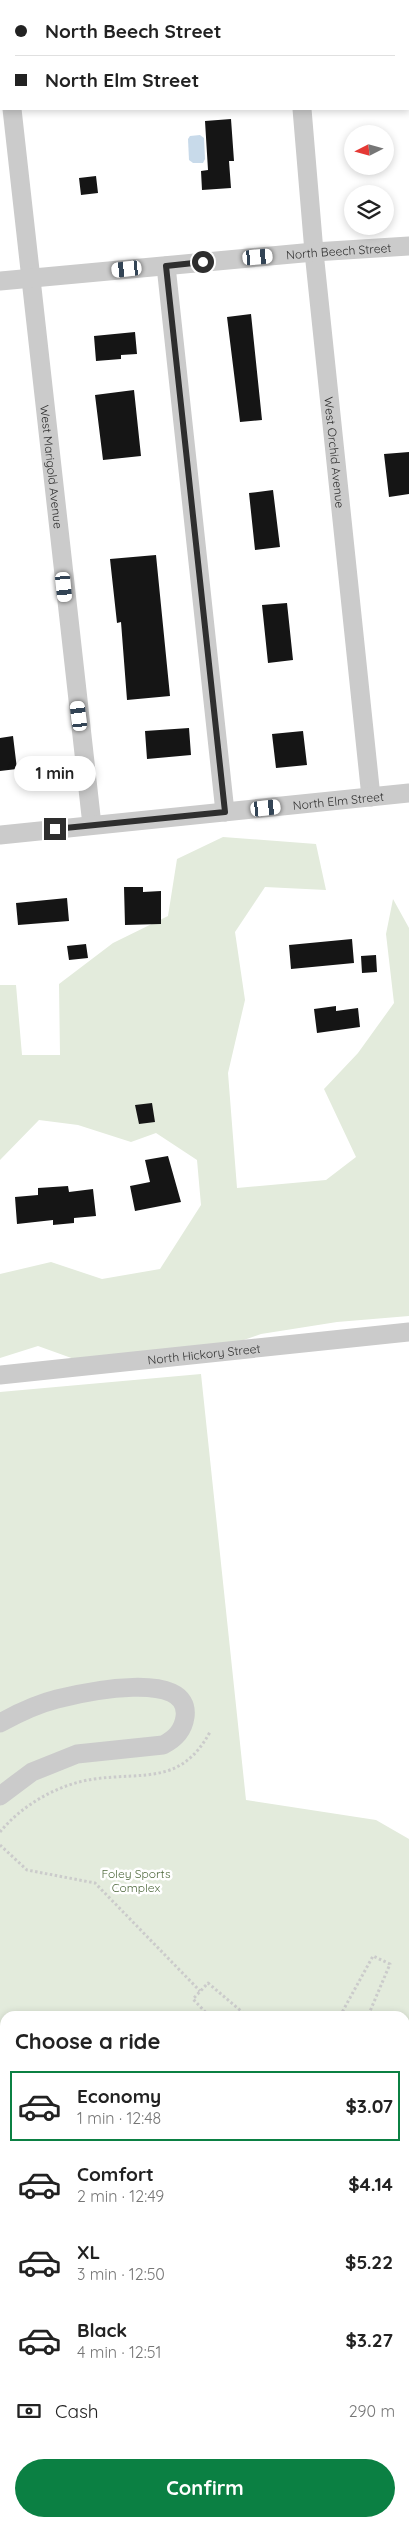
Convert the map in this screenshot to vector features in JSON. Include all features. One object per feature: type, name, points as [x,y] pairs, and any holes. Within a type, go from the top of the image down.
[{"type":"street","name":"West Marigold Avenue","points":[[12,110],[92,826]]},
{"type":"street","name":"West Orchid Avenue","points":[[302,110],[314,252],[371,797]]},
{"type":"street","name":"North Beech Street","points":[[0,281],[314,252],[409,246]]},
{"type":"street","points":[[166,266],[225,812]]},
{"type":"street","name":"North Elm Street","points":[[0,835],[409,793]]},
{"type":"street","name":"North Hickory Street","points":[[0,1375],[409,1332]]},
{"type":"street","points":[[0,1723],[28,1709],[56,1700],[151,1686],[169,1690],[181,1701],[186,1715],[182,1728],[175,1739],[163,1746],[77,1754],[32,1772],[0,1796]]},
{"type":"path","points":[[0,1832],[24,1808],[58,1789],[94,1779],[158,1773],[176,1769],[190,1760],[202,1748],[210,1732]]},
{"type":"path","points":[[0,1845],[26,1870],[95,1883],[200,1991]]},
{"type":"path","points":[[343,2011],[373,1956],[390,1964],[370,2011]]},
{"type":"path","points":[[204,2011],[193,1999],[208,1983],[241,2011]]},
{"type":"green space","points":[[223,837],[316,844],[326,890],[265,887],[235,932],[245,1000],[228,1073],[237,1188],[326,1180],[356,1157],[324,1089],[358,1053],[394,1003],[386,934],[393,899],[409,928],[409,1316],[337,1322],[261,1334],[172,1365],[77,1360],[38,1346],[0,1358],[0,1274],[51,1262],[102,1279],[160,1269],[201,1205],[197,1160],[156,1133],[131,1142],[78,1125],[39,1120],[0,1160],[0,985],[16,985],[22,1055],[60,1055],[59,984],[113,943],[168,916],[177,859]]},
{"type":"green space","name":"Foley Sports Complex","points":[[201,1374],[246,1800],[376,1820],[409,1839],[409,2011],[0,2011],[0,1392]]},
{"type":"water","points":[[200,135],[204,138],[205,159],[203,163],[193,163],[189,160],[188,139],[190,136]]},
{"type":"building","points":[[231,119],[234,161],[229,161],[231,188],[202,190],[201,171],[208,170],[205,121]]},
{"type":"building","points":[[96,176],[98,193],[81,195],[79,178]]},
{"type":"building","points":[[251,314],[262,420],[240,422],[227,317]]},
{"type":"building","points":[[135,332],[137,354],[121,355],[121,359],[96,361],[94,336]]},
{"type":"building","points":[[134,390],[141,456],[103,460],[95,395]]},
{"type":"building","points":[[409,452],[409,494],[389,497],[384,454]]},
{"type":"building","points":[[273,490],[280,547],[255,550],[249,493]]},
{"type":"building","points":[[156,555],[170,696],[127,700],[121,622],[117,623],[110,559]]},
{"type":"building","points":[[287,603],[293,660],[268,663],[262,605]]},
{"type":"building","points":[[189,728],[191,755],[147,759],[145,731]]},
{"type":"building","points":[[303,731],[307,765],[276,768],[272,734]]},
{"type":"building","points":[[13,736],[17,769],[0,771],[0,738]]},
{"type":"building","points":[[124,887],[143,887],[143,892],[161,891],[161,924],[125,925]]},
{"type":"building","points":[[67,898],[69,921],[18,925],[16,903]]},
{"type":"building","points":[[352,939],[354,963],[291,969],[289,945]]},
{"type":"building","points":[[86,944],[88,958],[69,960],[67,946]]},
{"type":"building","points":[[376,955],[377,972],[362,973],[361,956]]},
{"type":"building","points":[[336,1006],[336,1011],[358,1008],[360,1027],[317,1033],[314,1009]]},
{"type":"building","points":[[152,1103],[155,1122],[139,1124],[135,1105]]},
{"type":"building","points":[[168,1156],[181,1202],[135,1211],[130,1186],[150,1182],[145,1160]]},
{"type":"building","points":[[68,1186],[69,1192],[93,1189],[96,1216],[74,1218],[74,1223],[53,1225],[53,1220],[17,1224],[15,1197],[38,1195],[38,1188]]},
{"type":"route","points":[[55,829],[225,812],[166,266],[203,262]]}]
